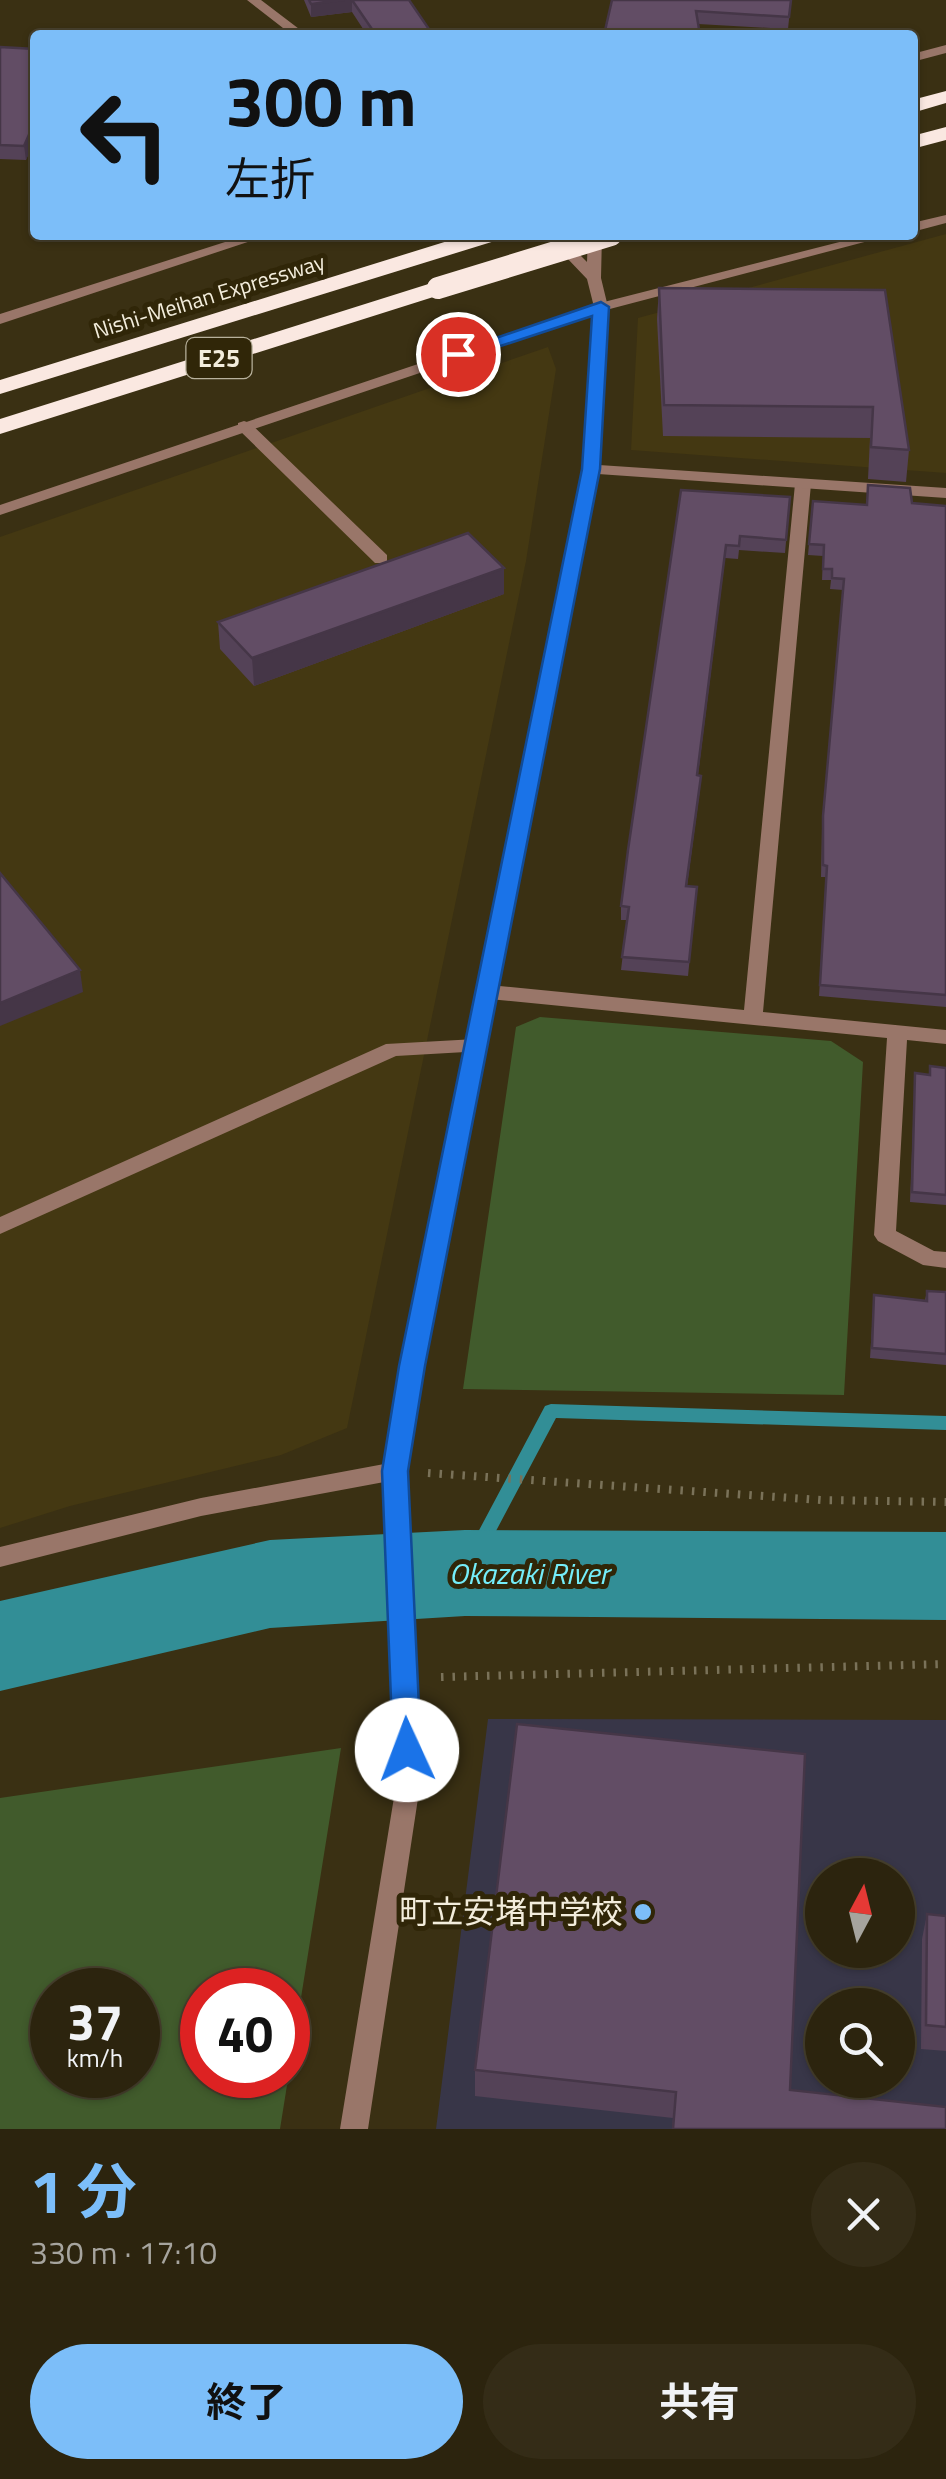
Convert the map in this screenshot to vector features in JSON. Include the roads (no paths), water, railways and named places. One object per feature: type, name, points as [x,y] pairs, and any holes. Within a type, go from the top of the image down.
[{"type":"highway","points":[[918,105],[946,97]]},
{"type":"highway","points":[[918,141],[946,132]]},
{"type":"highway","name":"Nishi-Meihan Expressway","points":[[0,386],[474,240]]},
{"type":"highway","name":"E25","points":[[0,427],[595,240]]},
{"type":"street","points":[[252,0],[293,30]]},
{"type":"street","points":[[918,56],[946,49]]},
{"type":"street","points":[[918,226],[946,219]]},
{"type":"street","points":[[0,319],[246,240]]},
{"type":"street","points":[[557,240],[594,278]]},
{"type":"street","points":[[354,2129],[408,1786],[395,1471],[591,469],[601,307],[594,278],[595,240]]},
{"type":"street","points":[[0,510],[601,307],[864,240]]},
{"type":"street","points":[[244,426],[381,559]]},
{"type":"street","points":[[591,469],[946,494]]},
{"type":"street","points":[[754,1016],[803,484]]},
{"type":"street","points":[[489,992],[946,1038]]},
{"type":"street","points":[[897,1034],[885,1236],[932,1259],[946,1260]]},
{"type":"street","points":[[0,1226],[393,1049],[476,1046]]},
{"type":"street","points":[[0,1557],[201,1506],[395,1471]]},
{"type":"waterway","points":[[465,1573],[551,1411],[946,1423]]},
{"type":"waterway","name":"Okazaki River","points":[[0,1646],[270,1584],[465,1573],[946,1576]]},
{"type":"place","name":"町立安堵中学校","points":[[643,1912]]}]
